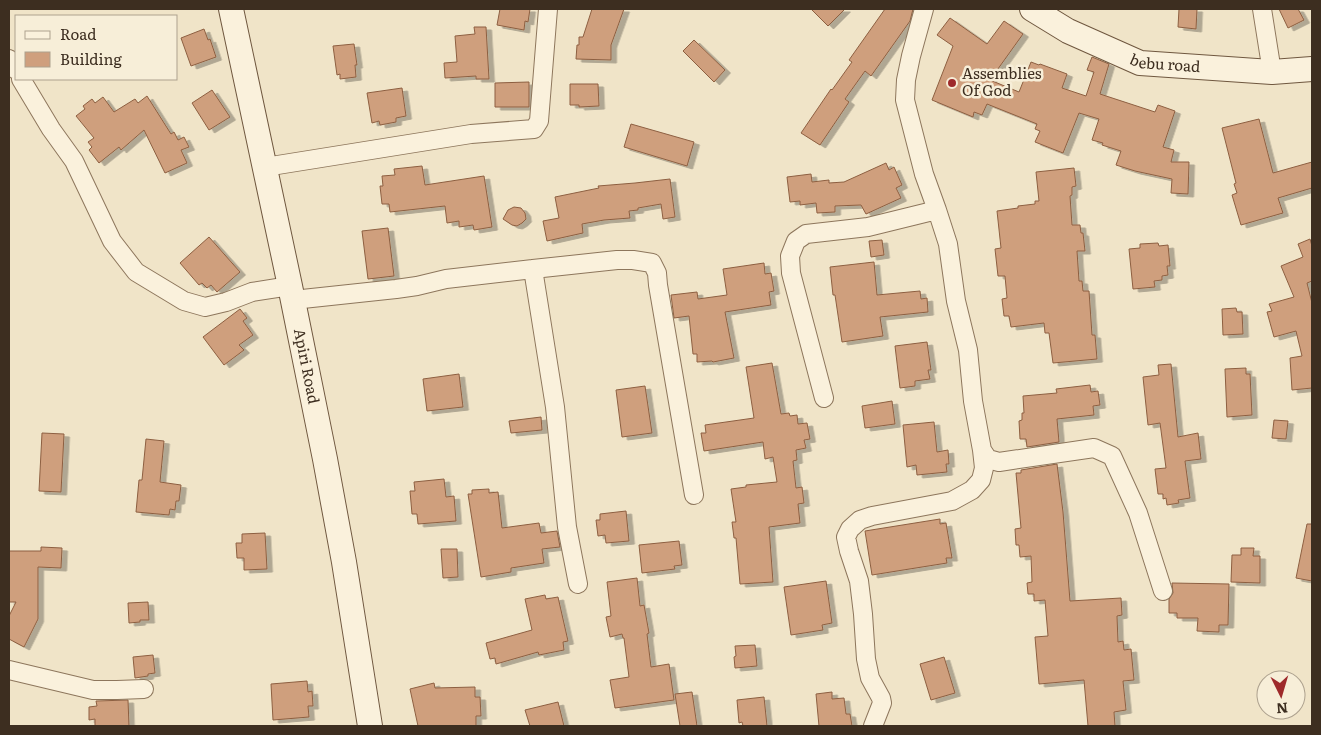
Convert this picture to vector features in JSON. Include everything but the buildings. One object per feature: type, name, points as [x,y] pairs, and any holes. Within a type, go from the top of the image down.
[{"type":"street","name":"Apiri Road","points":[[230,9],[292,293],[344,562],[370,726]]},
{"type":"street","points":[[265,167],[471,134],[534,129],[539,122],[548,9]]},
{"type":"street","points":[[873,726],[882,702],[870,678],[866,659],[864,614],[859,581],[846,537],[860,520],[952,501],[972,490],[981,480],[984,468],[973,401],[968,350],[956,301],[948,244],[924,174],[905,100],[906,80],[911,56],[924,9]]},
{"type":"street","name":"bebu road","points":[[1032,9],[1068,32],[1140,63],[1272,72],[1312,69]]},
{"type":"street","points":[[1262,9],[1272,72]]},
{"type":"street","points":[[22,80],[51,129],[74,161],[112,241],[136,272],[184,301],[205,307],[226,302],[252,292],[292,293],[396,289],[446,279],[533,268],[617,260],[652,263],[657,273],[694,495]]},
{"type":"street","points":[[824,398],[791,273],[790,256],[796,241],[806,234],[868,227],[937,210]]},
{"type":"street","points":[[533,268],[554,407],[567,527],[578,584]]},
{"type":"street","points":[[982,450],[988,459],[999,462],[1094,448],[1112,456],[1138,513],[1163,591]]},
{"type":"street","points":[[9,670],[93,690],[144,689]]},
{"type":"place","name":"Assemblies Of God","points":[[952,83]]}]
